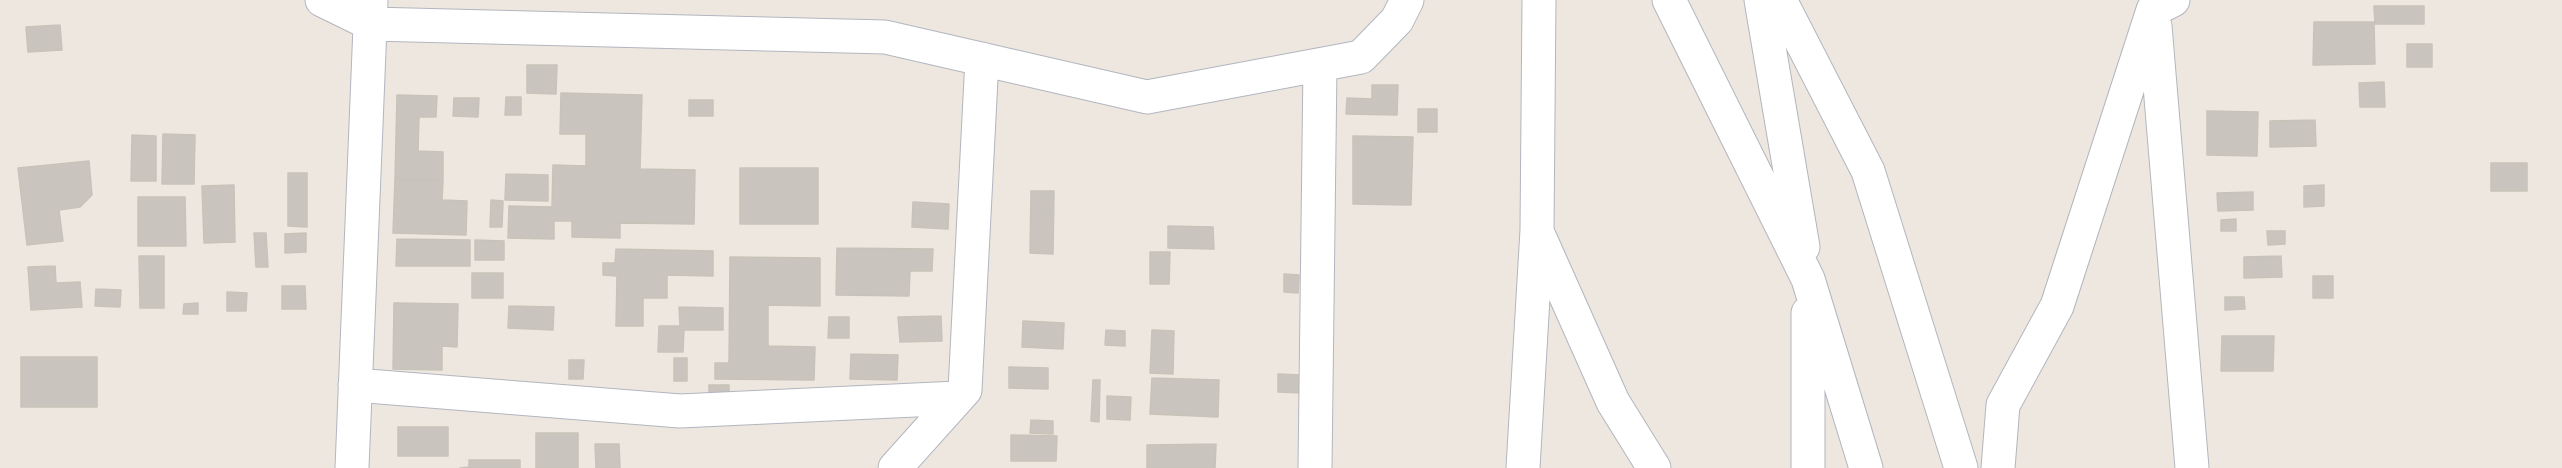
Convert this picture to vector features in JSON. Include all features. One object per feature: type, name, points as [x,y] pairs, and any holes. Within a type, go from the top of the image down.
[{"type":"street","points":[[322,0],[371,12],[885,37],[1148,97],[1361,57],[1397,20],[1407,0]]},
{"type":"street","points":[[1523,468],[1537,230],[1539,0]]},
{"type":"street","points":[[1669,0],[1808,279],[1808,468]]},
{"type":"street","points":[[1761,0],[1808,279],[1866,468]]},
{"type":"street","points":[[1780,0],[1868,171],[1961,468]]},
{"type":"street","points":[[1998,468],[2003,405],[2057,306],[2160,4]]},
{"type":"street","points":[[2160,4],[2192,468]]},
{"type":"street","points":[[352,468],[371,12]]},
{"type":"street","points":[[895,468],[964,390],[982,59]]},
{"type":"street","points":[[1315,468],[1320,65]]},
{"type":"street","points":[[1537,230],[1613,402],[1654,468]]},
{"type":"street","points":[[355,385],[680,411],[958,398]]},
{"type":"building","points":[[2374,6],[2424,6],[2424,24],[2375,24]]},
{"type":"building","points":[[2314,22],[2374,22],[2375,64],[2313,65]]},
{"type":"building","points":[[60,25],[62,50],[28,52],[26,27]]},
{"type":"building","points":[[2407,44],[2432,44],[2432,67],[2407,67]]},
{"type":"building","points":[[527,65],[557,65],[556,94],[527,93]]},
{"type":"building","points":[[2384,82],[2385,107],[2360,107],[2359,83]]},
{"type":"building","points":[[1372,85],[1398,85],[1397,115],[1346,114],[1347,98],[1372,99]]},
{"type":"building","points":[[561,93],[642,95],[640,169],[695,170],[694,224],[620,223],[620,238],[572,237],[572,221],[554,221],[554,239],[508,238],[509,206],[552,207],[553,165],[586,166],[586,134],[560,134]]},
{"type":"building","points":[[397,95],[437,96],[436,117],[419,117],[418,151],[443,152],[443,181],[395,179]]},
{"type":"building","points":[[506,97],[521,97],[521,115],[505,115]]},
{"type":"building","points":[[454,98],[479,98],[478,117],[453,116]]},
{"type":"building","points":[[689,100],[713,100],[713,116],[689,116]]},
{"type":"building","points":[[1418,109],[1437,109],[1437,132],[1418,132]]},
{"type":"building","points":[[2207,111],[2258,112],[2257,156],[2207,155]]},
{"type":"building","points":[[2315,120],[2316,146],[2270,147],[2270,121]]},
{"type":"building","points":[[163,134],[195,135],[194,184],[162,184]]},
{"type":"building","points":[[132,135],[156,136],[156,181],[131,181]]},
{"type":"building","points":[[1353,136],[1413,137],[1411,205],[1353,204]]},
{"type":"building","points":[[89,161],[92,195],[80,207],[59,210],[63,241],[27,245],[18,168]]},
{"type":"building","points":[[2491,163],[2527,163],[2527,191],[2491,191]]},
{"type":"building","points":[[740,168],[818,168],[818,224],[740,224]]},
{"type":"building","points":[[288,173],[307,173],[307,227],[288,226]]},
{"type":"building","points":[[506,174],[548,175],[548,201],[505,200]]},
{"type":"building","points":[[395,179],[443,181],[442,200],[467,201],[466,235],[393,233]]},
{"type":"building","points":[[234,185],[235,242],[204,243],[202,186]]},
{"type":"building","points":[[2324,185],[2324,206],[2304,207],[2304,186]]},
{"type":"building","points":[[1031,191],[1054,191],[1053,254],[1030,253]]},
{"type":"building","points":[[2253,192],[2253,210],[2218,211],[2217,193]]},
{"type":"building","points":[[138,197],[185,197],[186,246],[138,246]]},
{"type":"building","points":[[491,200],[503,201],[502,227],[490,227]]},
{"type":"building","points":[[913,202],[949,204],[948,229],[912,227]]},
{"type":"building","points":[[2236,219],[2236,231],[2221,231],[2221,220]]},
{"type":"building","points":[[1168,226],[1213,227],[1214,249],[1168,248]]},
{"type":"building","points":[[2267,231],[2285,231],[2285,244],[2268,245]]},
{"type":"building","points":[[254,233],[266,233],[268,267],[256,267]]},
{"type":"building","points":[[306,233],[306,252],[285,253],[285,234]]},
{"type":"building","points":[[397,239],[470,240],[470,266],[396,266]]},
{"type":"building","points":[[475,240],[504,241],[504,260],[475,260]]},
{"type":"building","points":[[837,248],[933,249],[932,271],[910,271],[909,296],[836,295]]},
{"type":"building","points":[[616,249],[713,251],[713,276],[667,275],[667,298],[643,298],[643,326],[616,326],[617,276],[603,275],[603,263],[615,263]]},
{"type":"building","points":[[1150,252],[1170,252],[1169,284],[1150,284]]},
{"type":"building","points":[[139,256],[164,256],[164,308],[140,308]]},
{"type":"building","points":[[2281,256],[2282,277],[2244,278],[2244,257]]},
{"type":"building","points":[[730,257],[820,258],[820,306],[768,305],[768,346],[815,347],[814,380],[715,379],[715,363],[729,363]]},
{"type":"building","points":[[55,266],[56,283],[80,282],[82,307],[31,310],[28,267]]},
{"type":"building","points":[[472,273],[503,273],[503,298],[472,298]]},
{"type":"building","points":[[1284,274],[1299,275],[1298,293],[1284,292]]},
{"type":"building","points":[[2313,276],[2333,276],[2333,298],[2313,298]]},
{"type":"building","points":[[282,286],[305,286],[306,309],[282,309]]},
{"type":"building","points":[[96,289],[121,290],[120,307],[95,306]]},
{"type":"building","points":[[227,292],[247,293],[246,311],[227,311]]},
{"type":"building","points":[[2225,297],[2244,297],[2245,309],[2225,310]]},
{"type":"building","points":[[198,303],[198,314],[183,314],[184,304]]},
{"type":"building","points":[[394,303],[458,304],[457,347],[442,346],[442,370],[393,369]]},
{"type":"building","points":[[509,306],[554,307],[553,330],[508,328]]},
{"type":"building","points":[[679,307],[723,308],[723,330],[684,330],[683,352],[658,352],[659,326],[680,326]]},
{"type":"building","points":[[941,316],[942,341],[900,342],[898,317]]},
{"type":"building","points":[[829,317],[849,317],[849,338],[828,338]]},
{"type":"building","points":[[1023,321],[1064,323],[1063,349],[1022,347]]},
{"type":"building","points":[[1106,330],[1125,331],[1125,346],[1105,345]]},
{"type":"building","points":[[1152,330],[1174,331],[1173,374],[1150,373]]},
{"type":"building","points":[[2222,336],[2274,336],[2273,371],[2221,371]]},
{"type":"building","points":[[851,354],[898,355],[897,380],[850,379]]},
{"type":"building","points":[[21,357],[97,357],[97,407],[21,407]]},
{"type":"building","points":[[674,358],[687,358],[687,381],[674,381]]},
{"type":"building","points":[[569,360],[584,360],[583,379],[569,379]]},
{"type":"building","points":[[1009,367],[1048,368],[1048,389],[1009,388]]},
{"type":"building","points":[[1278,374],[1302,375],[1301,393],[1278,392]]},
{"type":"building","points":[[1152,378],[1219,380],[1218,417],[1150,414]]},
{"type":"building","points":[[1093,380],[1100,380],[1099,422],[1091,421]]},
{"type":"building","points":[[709,385],[729,385],[729,405],[709,404]]},
{"type":"building","points":[[1107,396],[1131,397],[1130,420],[1107,419]]},
{"type":"building","points":[[1031,420],[1053,421],[1053,434],[1030,433]]},
{"type":"building","points":[[398,427],[448,427],[448,456],[398,456]]},
{"type":"building","points":[[536,433],[578,433],[578,468],[536,468]]},
{"type":"building","points":[[1011,435],[1057,436],[1056,461],[1011,461]]},
{"type":"building","points":[[595,444],[619,444],[620,468],[596,468]]},
{"type":"building","points":[[1216,444],[1215,468],[1147,468],[1147,445]]},
{"type":"building","points":[[469,460],[520,460],[520,468],[460,468],[469,467]]}]
